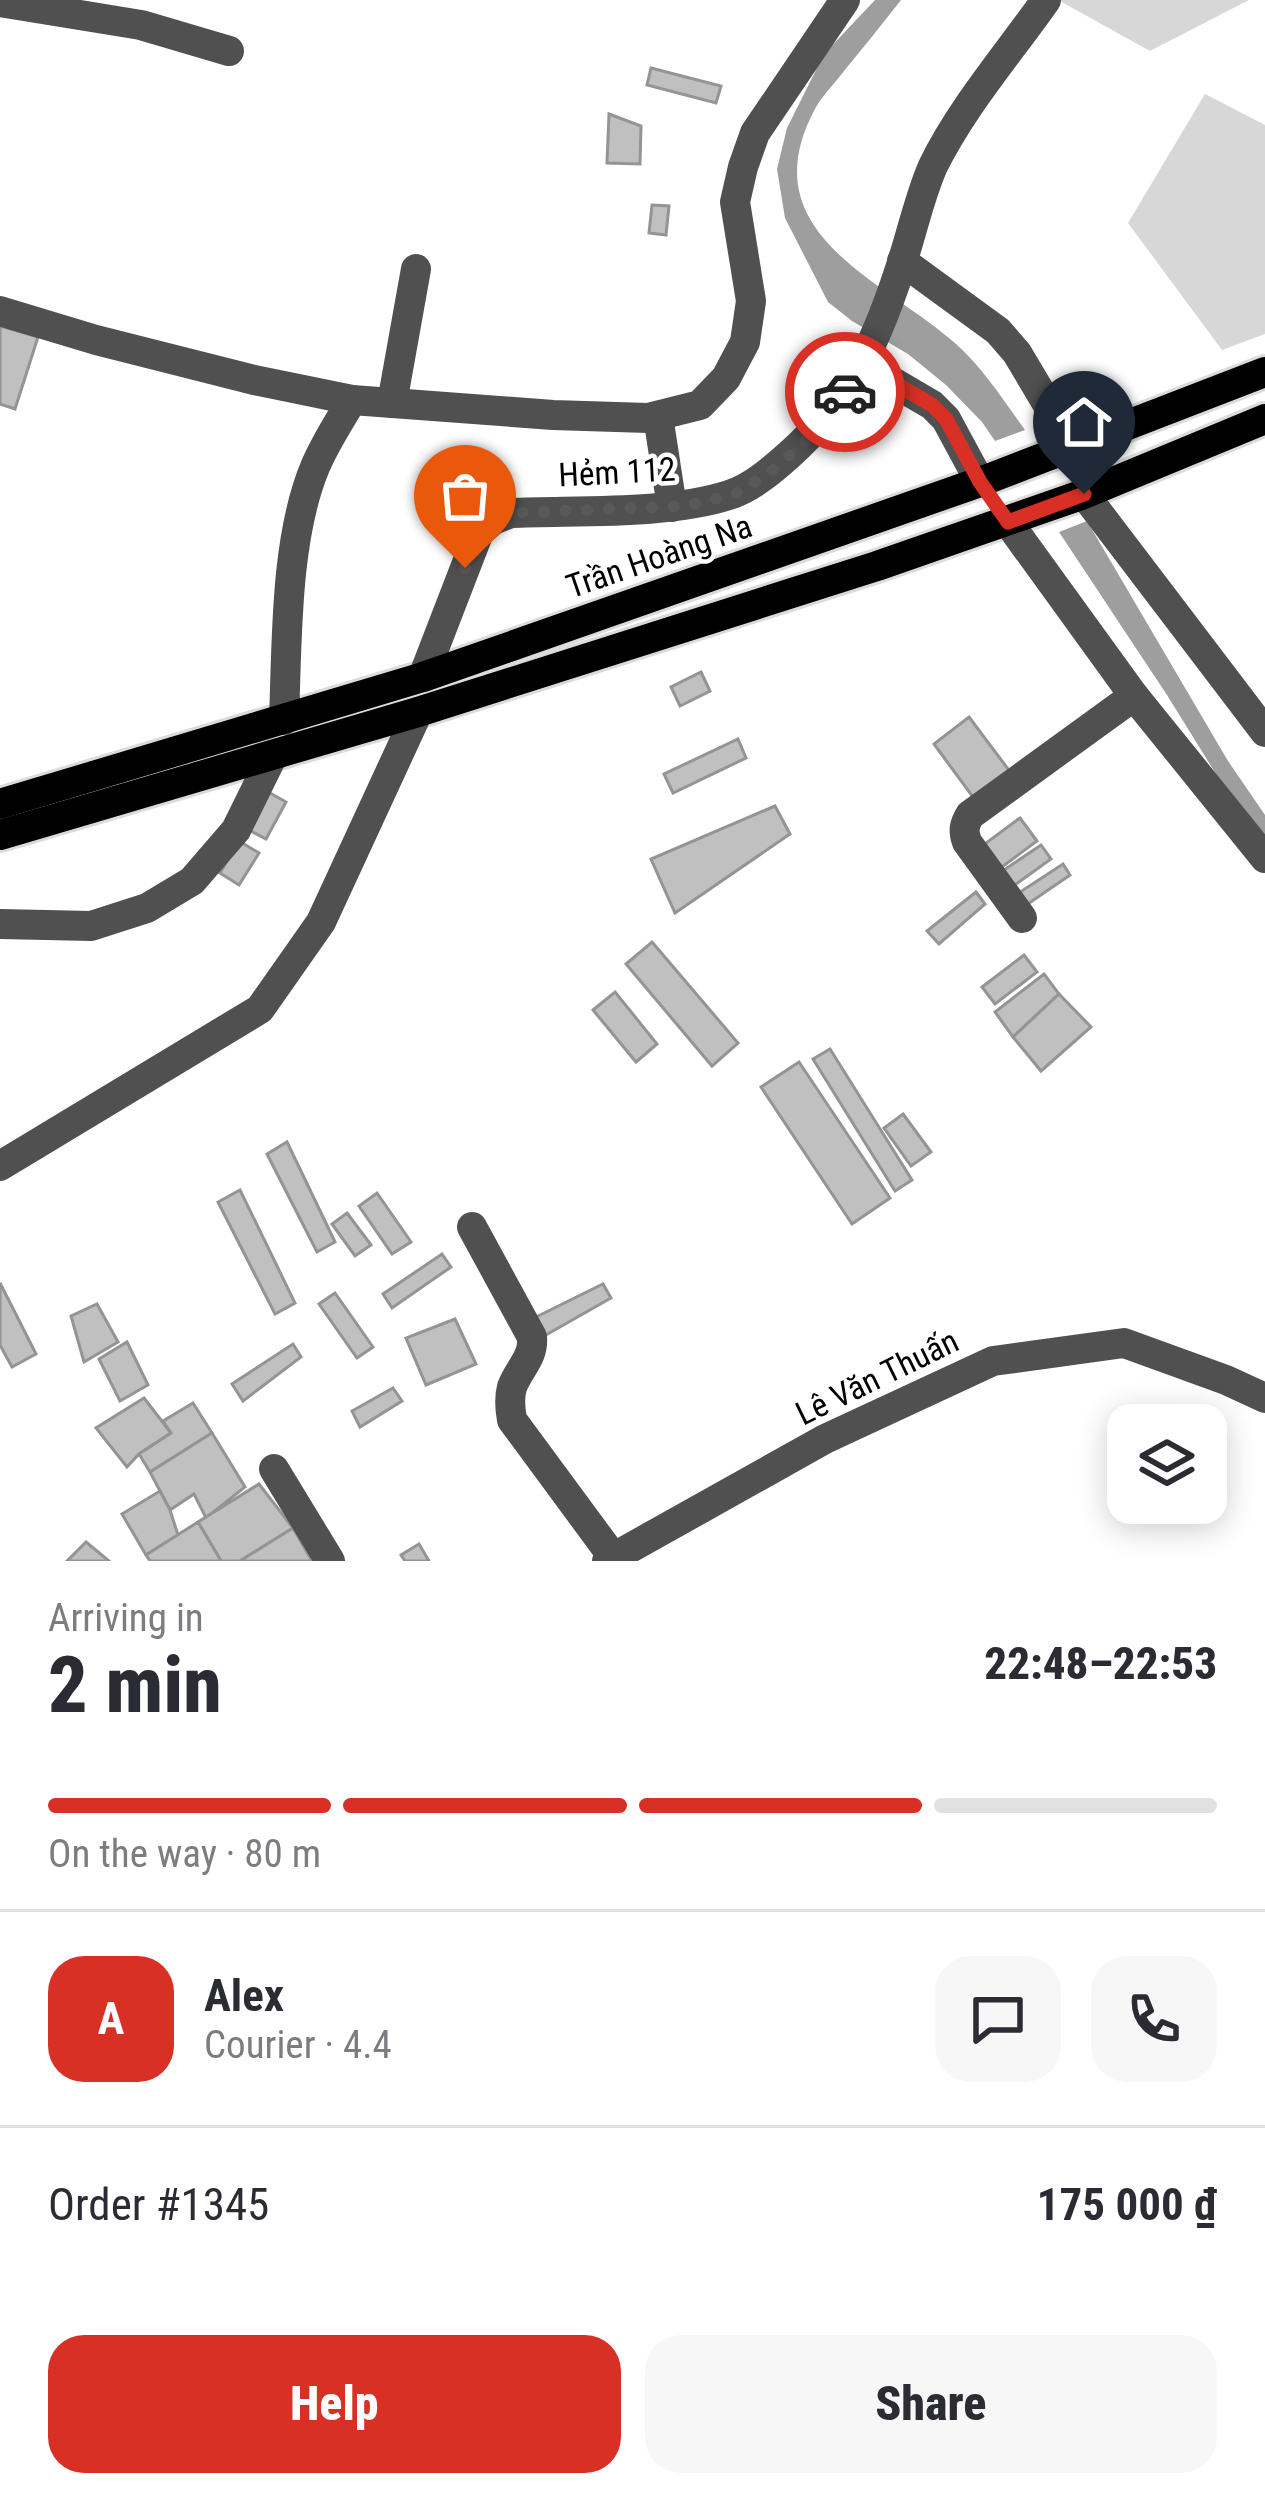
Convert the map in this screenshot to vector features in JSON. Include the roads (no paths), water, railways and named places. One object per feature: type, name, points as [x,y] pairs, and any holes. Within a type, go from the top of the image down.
[{"type":"main road","name":"Trần Hoàng Na","points":[[0,805],[423,677],[980,482],[1060,439],[1265,372]]},
{"type":"main road","points":[[0,835],[418,712],[1008,522],[1265,419]]},
{"type":"main road","points":[[1060,439],[1084,494]]},
{"type":"main road","points":[[980,482],[1008,522]]},
{"type":"street","points":[[0,311],[254,380],[352,400],[648,418],[700,405],[725,378],[745,342],[751,301],[735,202],[755,133],[845,0]]},
{"type":"street","name":"Hẻm 112","points":[[423,677],[479,532],[493,520],[511,513],[672,507],[733,495],[768,474],[811,436],[840,402],[865,357],[898,276],[930,173],[946,141],[1046,0]]},
{"type":"street","points":[[0,2],[141,26],[229,51]]},
{"type":"street","points":[[392,403],[416,269]]},
{"type":"street","points":[[898,276],[998,331],[1017,352],[1060,439]]},
{"type":"street","points":[[865,357],[946,419],[980,482]]},
{"type":"street","points":[[284,720],[293,567],[301,518],[314,470],[352,400]]},
{"type":"street","points":[[658,416],[672,507]]},
{"type":"street","points":[[1084,494],[1265,731]]},
{"type":"street","points":[[1008,522],[1134,695],[1265,858]]},
{"type":"street","points":[[1022,918],[967,842],[966,822],[1134,695]]},
{"type":"street","points":[[0,1166],[260,1009],[321,922],[418,712]]},
{"type":"street","points":[[0,924],[91,926],[147,908],[192,880],[236,830],[273,754]]},
{"type":"street","points":[[472,1227],[534,1346],[510,1392],[512,1420],[612,1560]]},
{"type":"street","name":"Lê Văn Thuấn","points":[[612,1560],[825,1439],[993,1361],[1124,1343],[1265,1398]]},
{"type":"street","points":[[274,1469],[330,1561]]}]
